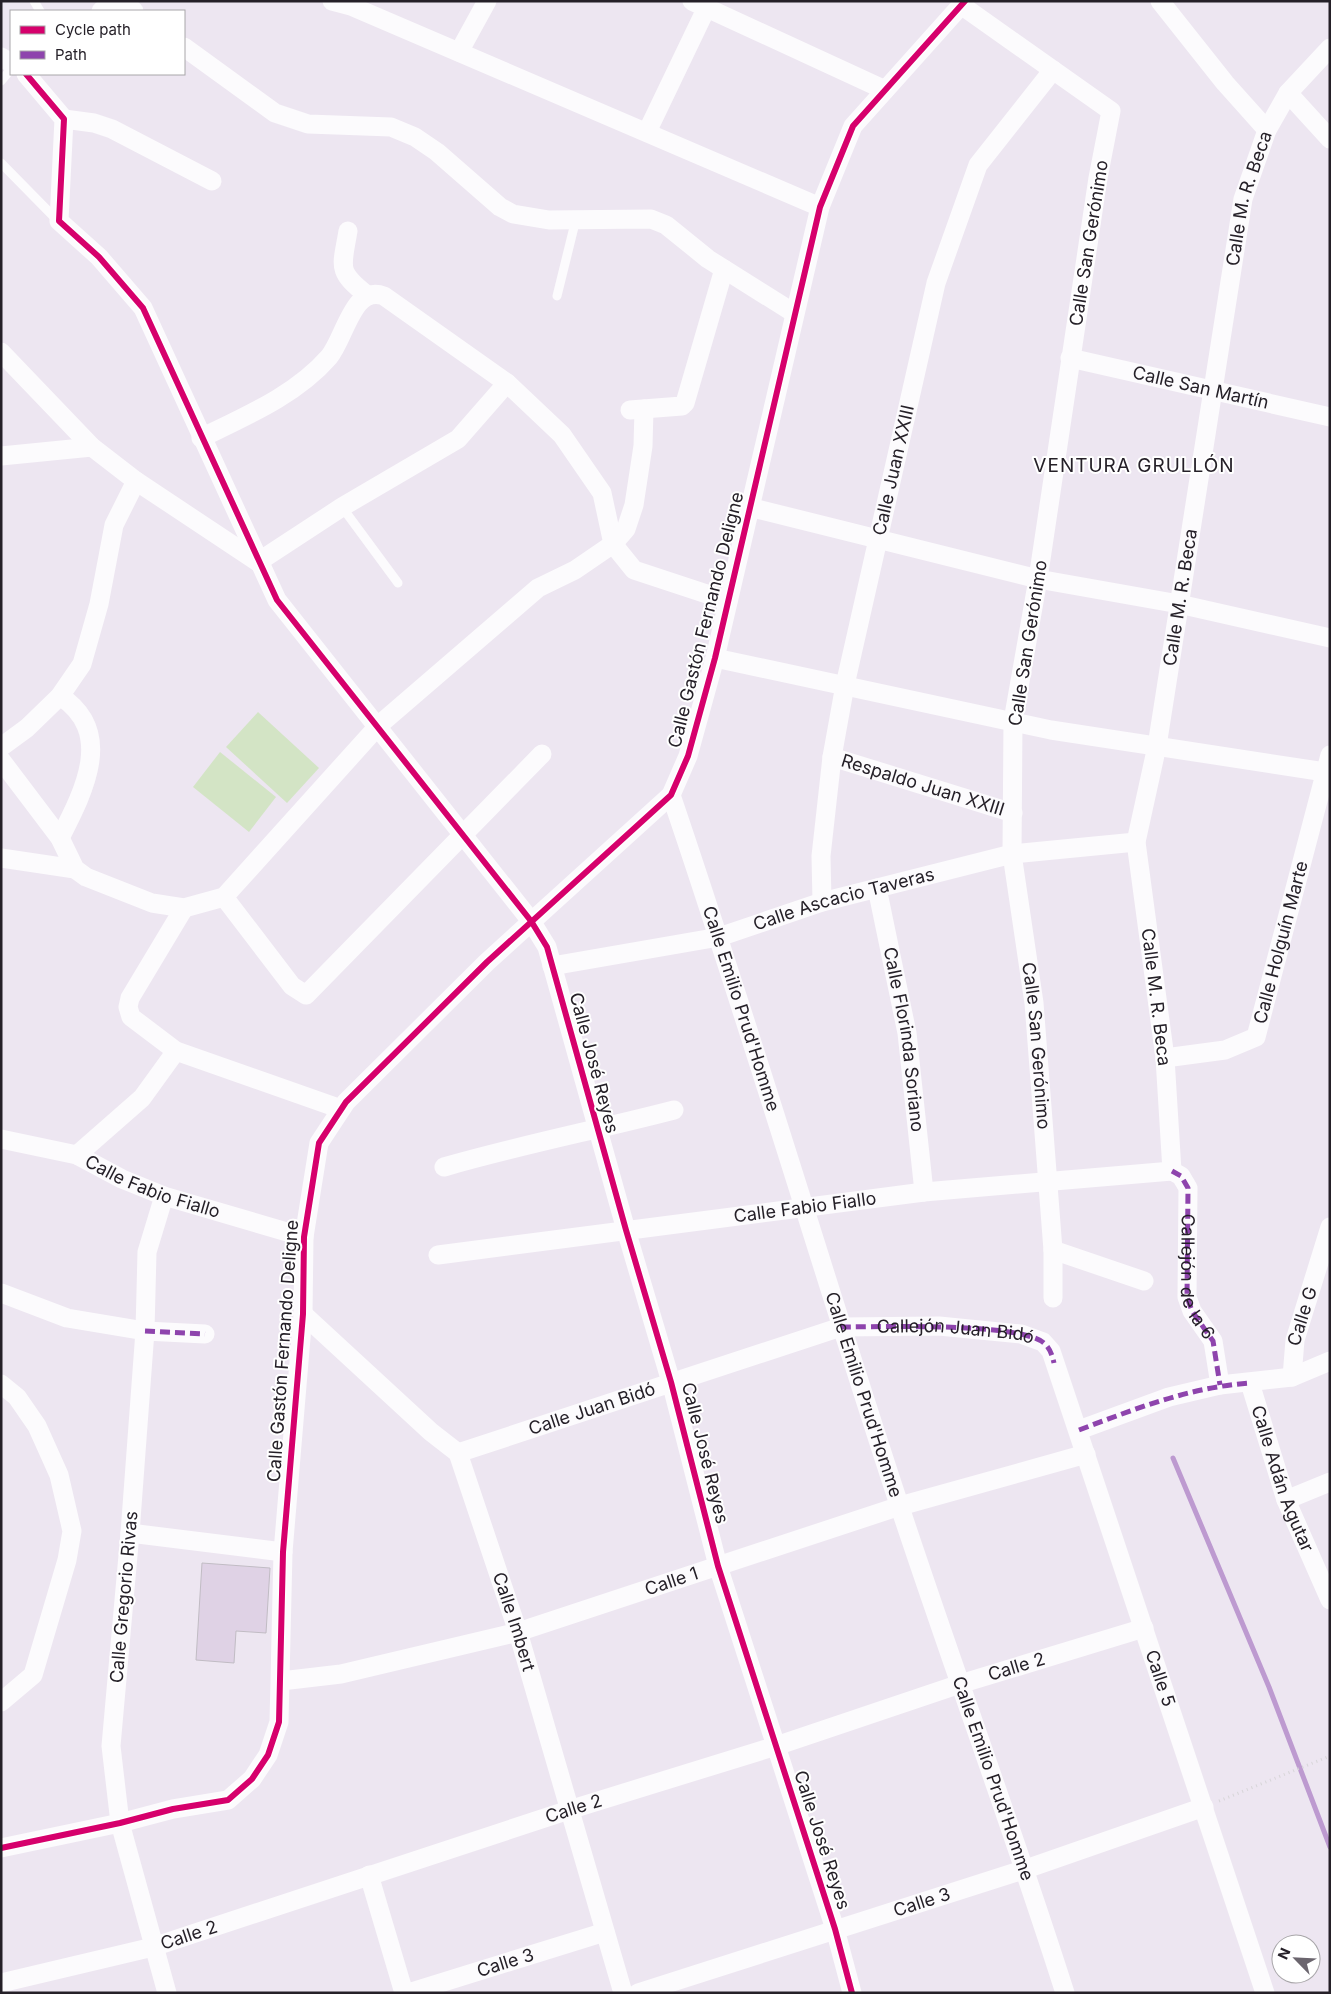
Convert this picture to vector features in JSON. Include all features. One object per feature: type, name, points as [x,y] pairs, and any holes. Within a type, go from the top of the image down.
[{"type":"street","points":[[102,10],[114,1]]},
{"type":"street","points":[[123,1],[133,10]]},
{"type":"street","points":[[332,1],[351,6],[374,8],[459,52],[820,207]]},
{"type":"street","points":[[459,52],[487,1]]},
{"type":"street","points":[[1160,1],[1225,83],[1267,130]]},
{"type":"street","points":[[963,3],[1053,70]]},
{"type":"street","name":"Calle Gastón Fernando Deligne","points":[[1,1848],[120,1824],[173,1809],[228,1800],[252,1779],[268,1754],[279,1722],[283,1552],[303,1314],[304,1237],[319,1143],[341,1109],[480,969],[671,795],[688,756],[715,658],[820,207],[853,126],[963,3]]},
{"type":"street","points":[[647,132],[699,5],[885,90]]},
{"type":"street","name":"Calle M. R. Beca","points":[[1172,1171],[1165,1058],[1136,842],[1157,746],[1243,199],[1267,130],[1288,93],[1330,48]]},
{"type":"street","points":[[185,49],[275,113],[308,124],[391,127],[415,137],[437,152],[500,207],[513,214],[549,220],[651,219],[666,225],[724,269],[794,313]]},
{"type":"street","name":"Calle San Gerónimo","points":[[1053,70],[1111,111],[1098,178],[1038,578],[1013,722],[1012,854],[1034,1003],[1053,1250],[1053,1298]]},
{"type":"street","name":"Calle Juan XXIII","points":[[822,902],[822,856],[832,757],[845,685],[880,539],[936,283],[978,165],[1053,70]]},
{"type":"street","points":[[27,75],[64,119],[94,123],[112,129],[212,180]]},
{"type":"street","points":[[1288,93],[1330,139]]},
{"type":"street","points":[[59,221],[64,119]]},
{"type":"street","name":"Calle José Reyes","points":[[59,221],[99,257],[143,308],[178,380],[201,438],[277,600],[378,725],[531,921],[547,948],[597,1130],[672,1382],[718,1566],[835,1929],[852,1993]]},
{"type":"street","points":[[348,231],[342,262],[344,275],[367,295]]},
{"type":"street","points":[[1,760],[60,838],[76,869],[86,877],[152,903],[184,908],[224,897],[378,725],[538,588],[575,570],[613,544],[626,529],[634,505],[643,446],[637,409],[682,406],[685,403],[724,269]]},
{"type":"street","points":[[201,438],[262,409],[311,375],[337,346],[357,303],[367,295],[375,292],[384,296],[507,383],[562,435],[602,493],[613,544],[634,570],[728,601]]},
{"type":"street","points":[[1,352],[92,447],[136,481],[258,562],[342,507],[458,439],[507,383]]},
{"type":"street","name":"Calle San Martín","points":[[1070,358],[1330,417]]},
{"type":"street","points":[[1,456],[92,447]]},
{"type":"street","points":[[1,747],[27,728],[60,696],[82,664],[99,604],[114,525],[136,481]]},
{"type":"street","points":[[749,507],[1038,578],[1179,604],[1330,638]]},
{"type":"street","points":[[715,658],[1052,730],[1157,746],[1328,764]]},
{"type":"street","points":[[60,696],[74,705],[84,718],[92,743],[86,778],[74,812],[60,838]]},
{"type":"street","points":[[224,897],[292,986],[306,995],[542,754]]},
{"type":"street","name":"Respaldo Juan XXIII","points":[[832,757],[1013,813]]},
{"type":"street","name":"Calle Holguín Marte","points":[[1165,1058],[1225,1050],[1256,1038],[1328,764]]},
{"type":"street","name":"Calle Emilio Prud'Homme","points":[[671,795],[720,937],[806,1209],[841,1327],[900,1506],[960,1684],[1026,1869],[1066,1993]]},
{"type":"street","name":"Calle Ascacio Taveras","points":[[552,966],[720,937],[822,902],[1012,854],[1136,842]]},
{"type":"street","points":[[1,858],[76,869]]},
{"type":"street","name":"Calle Florinda Soriano","points":[[877,888],[907,1033],[924,1192]]},
{"type":"street","points":[[184,908],[130,998],[128,1007],[131,1017],[176,1051],[341,1109]]},
{"type":"street","points":[[77,1156],[142,1098],[176,1051]]},
{"type":"street","points":[[444,1167],[502,1150],[597,1130],[674,1110]]},
{"type":"street","name":"Calle Fabio Fiallo","points":[[1,1139],[77,1156],[122,1179],[164,1196],[304,1237]]},
{"type":"street","name":"Calle Fabio Fiallo","points":[[438,1255],[806,1209],[924,1192],[1172,1171]]},
{"type":"street","name":"Callejón de la 6","points":[[1172,1171],[1182,1176],[1188,1188],[1187,1297],[1192,1311],[1213,1341],[1220,1385]]},
{"type":"street","name":"Calle Gregorio Rivas","points":[[164,1196],[147,1252],[145,1331],[130,1534],[111,1746],[120,1824],[167,1993]]},
{"type":"street","name":"Calle G","points":[[1292,1377],[1295,1340],[1330,1227]]},
{"type":"street","points":[[1053,1250],[1144,1281]]},
{"type":"street","points":[[1,1293],[67,1318],[145,1331],[205,1334]]},
{"type":"street","points":[[303,1314],[431,1432],[458,1453]]},
{"type":"street","name":"Callejón Juan Bidó","points":[[841,1327],[939,1326],[1020,1334],[1043,1342],[1051,1351],[1054,1363]]},
{"type":"street","name":"Calle Juan Bidó","points":[[458,1453],[841,1327]]},
{"type":"street","points":[[1079,1430],[1169,1397],[1220,1385],[1292,1377],[1330,1361]]},
{"type":"street","name":"Calle 5","points":[[1054,1363],[1079,1430],[1169,1709],[1204,1807],[1258,1991]]},
{"type":"street","name":"Calle Adán Agutar","points":[[1250,1383],[1286,1500],[1330,1600]]},
{"type":"street","points":[[1,1384],[17,1397],[37,1426],[59,1474],[72,1531],[67,1560],[33,1676],[4,1694]]},
{"type":"street","name":"Calle Imbert","points":[[458,1453],[518,1632],[623,1993]]},
{"type":"street","name":"Calle 1","points":[[281,1681],[341,1674],[518,1632],[900,1506],[1086,1454]]},
{"type":"street","points":[[1286,1500],[1330,1482]]},
{"type":"street","points":[[130,1534],[283,1552]]},
{"type":"street","name":"Calle 2","points":[[1,1982],[153,1947],[569,1810],[776,1746],[960,1684],[1144,1628]]},
{"type":"street","name":"Calle 3","points":[[638,1993],[1026,1869],[1204,1807]]},
{"type":"street","points":[[369,1875],[404,1993]]},
{"type":"street","name":"Calle 3","points":[[408,1993],[605,1932]]},
{"type":"lane","points":[[1,81],[10,70]]},
{"type":"lane","points":[[1,163],[59,221]]},
{"type":"lane","points":[[557,296],[576,219]]},
{"type":"lane","points":[[342,507],[398,583]]},
{"type":"path","points":[[1204,1807],[1329,1757]]},
{"type":"green space","points":[[258,712],[319,768],[287,803],[226,747]]},
{"type":"green space","points":[[220,752],[276,797],[249,832],[193,787]]},
{"type":"building","points":[[202,1563],[270,1568],[266,1633],[236,1631],[234,1663],[196,1660]]},
{"type":"waterway","points":[[1173,1458],[1269,1687],[1330,1847]]},
{"type":"marked path","points":[[1172,1171],[1181,1176],[1188,1188],[1187,1297],[1192,1311],[1213,1341],[1220,1385]]},
{"type":"marked path","points":[[841,1327],[947,1327],[1007,1332],[1030,1336],[1044,1343],[1052,1354],[1054,1363]]},
{"type":"marked path","points":[[145,1331],[205,1334]]},
{"type":"marked path","points":[[1079,1430],[1184,1394],[1228,1385],[1250,1383]]},
{"type":"cycle path","points":[[1,1848],[120,1823],[173,1809],[228,1800],[252,1779],[268,1755],[279,1722],[283,1552],[303,1314],[304,1237],[319,1143],[346,1102],[487,962],[671,795],[688,756],[715,658],[820,207],[853,126],[965,1]]},
{"type":"cycle path","points":[[27,75],[64,119],[59,221],[99,257],[143,308],[277,600],[531,921],[547,947],[626,1230],[671,1382],[718,1566],[835,1929],[852,1993]]},
{"type":"district","name":"VENTURA GRULLÓN","points":[[1134,465]]}]
